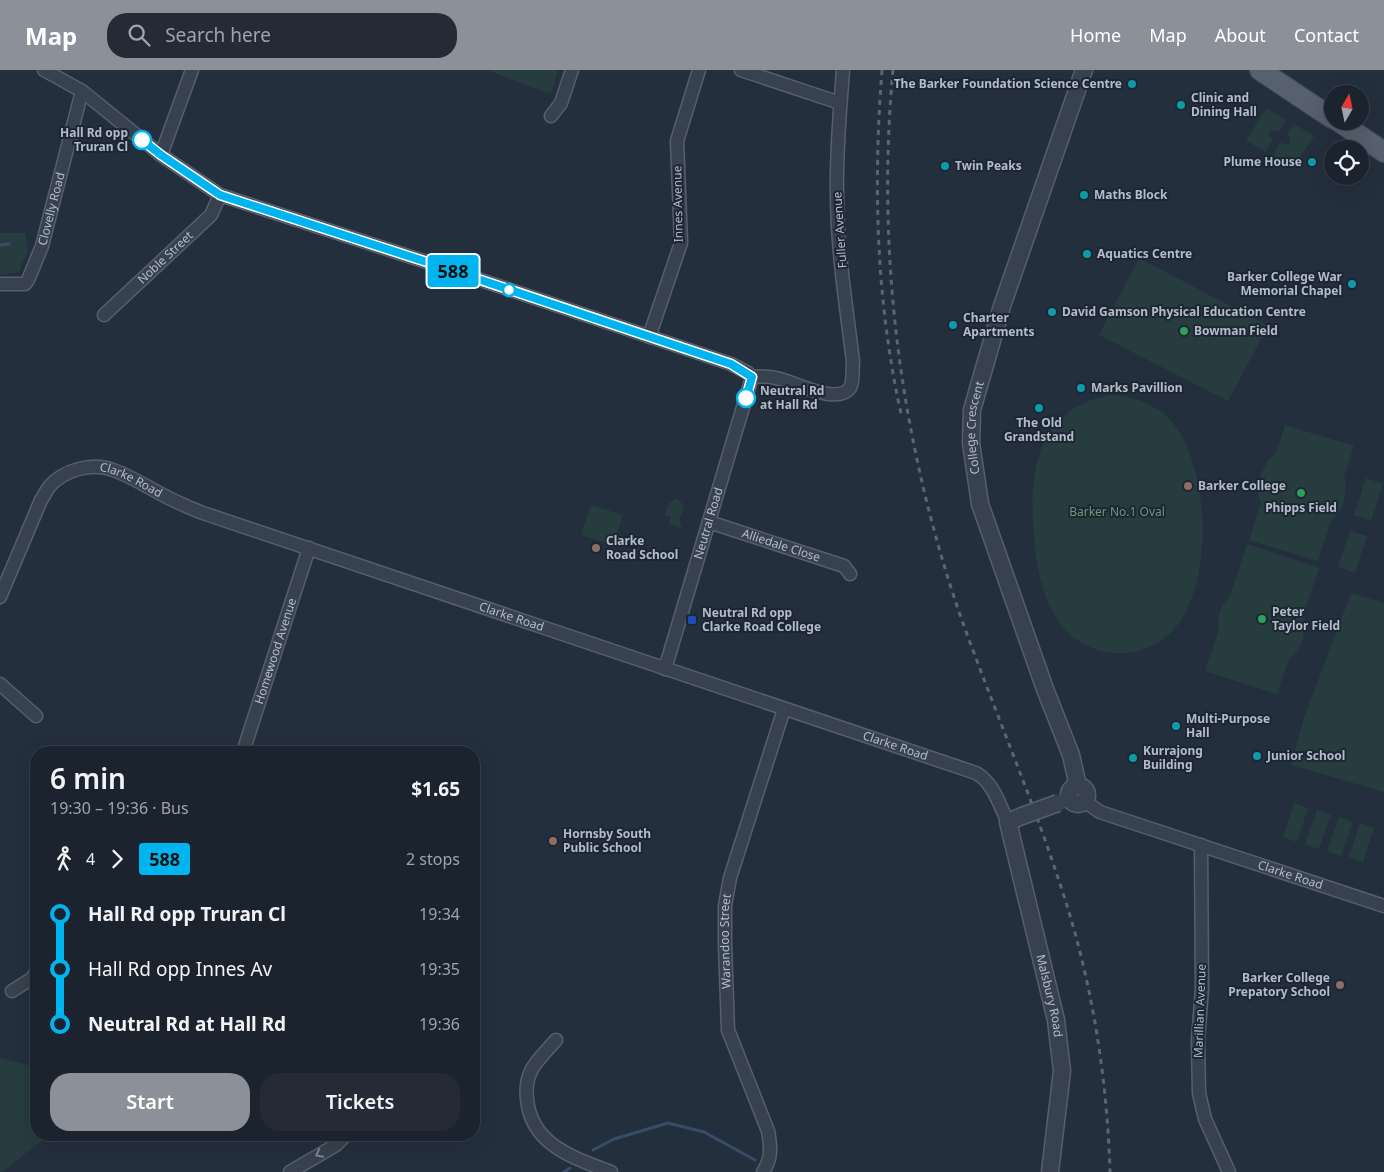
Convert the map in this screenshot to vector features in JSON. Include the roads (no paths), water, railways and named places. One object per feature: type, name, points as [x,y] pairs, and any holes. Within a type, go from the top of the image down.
[{"type":"main road","points":[[1261,70],[1324,113]]},
{"type":"main road","points":[[1351,130],[1384,152]]},
{"type":"street","points":[[44,70],[82,91],[161,155],[220,195],[731,364],[752,377]]},
{"type":"street","points":[[161,155],[192,70]]},
{"type":"street","points":[[551,116],[561,103],[572,70]]},
{"type":"street","name":"Innes Avenue","points":[[649,337],[680,243],[677,141],[699,70]]},
{"type":"street","points":[[742,70],[840,103]]},
{"type":"street","name":"Fuller Avenue","points":[[752,377],[778,378],[834,395],[842,394],[849,389],[852,378],[852,361],[838,238],[837,193],[843,70]]},
{"type":"street","name":"College Crescent","points":[[1073,797],[1071,755],[1045,689],[980,504],[972,443],[972,410],[1002,306],[1084,70]]},
{"type":"street","name":"Clovelly Road","points":[[0,284],[25,284],[28,280],[42,246],[82,91]]},
{"type":"street","name":"Noble Street","points":[[104,315],[211,215],[220,195]]},
{"type":"street","name":"Neutral Road","points":[[665,669],[752,377]]},
{"type":"street","name":"Clarke Road","points":[[0,597],[41,500],[49,487],[65,474],[80,469],[93,467],[111,469],[200,512],[378,570],[976,773],[983,776],[1015,819]]},
{"type":"street","name":"Alliedale Close","points":[[709,522],[844,566],[850,574]]},
{"type":"street","name":"Homewood Avenue","points":[[245,746],[309,548]]},
{"type":"street","points":[[0,684],[36,716]]},
{"type":"street","name":"Warandoo Street","points":[[763,1172],[770,1158],[771,1148],[768,1131],[728,1030],[725,944],[726,906],[730,878],[784,709]]},
{"type":"street","points":[[1015,819],[1073,797]]},
{"type":"street","name":"Clarke Road","points":[[1073,797],[1100,812],[1384,906]]},
{"type":"street","name":"Malsbury Road","points":[[1015,819],[1056,1020],[1062,1071],[1050,1172]]},
{"type":"street","name":"Marillian Avenue","points":[[1201,845],[1202,989],[1198,1040],[1199,1093],[1205,1119],[1229,1172]]},
{"type":"street","points":[[12,991],[30,980]]},
{"type":"street","points":[[556,1040],[532,1069],[526,1090],[528,1112],[536,1129],[548,1141],[561,1150],[611,1172]]},
{"type":"street","points":[[290,1172],[340,1141]]},
{"type":"waterway","points":[[0,245],[9,244]]},
{"type":"waterway","points":[[593,1150],[614,1139],[668,1123],[704,1132],[755,1160]]},
{"type":"waterway","points":[[564,1172],[570,1168]]},
{"type":"railway","points":[[882,70],[878,158],[879,245],[887,332],[902,418]]},
{"type":"railway","points":[[893,70],[888,206],[891,275],[897,343],[907,411],[921,478],[938,544],[958,609],[1047,847],[1080,952],[1101,1062],[1110,1172]]},
{"type":"place","name":"The Barker Foundation Science Centre","points":[[1132,84]]},
{"type":"place","name":"Clinic and Dining Hall","points":[[1181,105]]},
{"type":"place","name":"Hall Rd opp Truran Cl","points":[[142,140]]},
{"type":"place","name":"Plume House","points":[[1312,162]]},
{"type":"place","name":"Twin Peaks","points":[[945,166]]},
{"type":"place","name":"Maths Block","points":[[1084,195]]},
{"type":"place","name":"Aquatics Centre","points":[[1087,254]]},
{"type":"place","name":"Barker College War Memorial Chapel","points":[[1352,284]]},
{"type":"place","name":"David Gamson Physical Education Centre","points":[[1052,312]]},
{"type":"place","name":"Charter Apartments","points":[[953,325]]},
{"type":"place","name":"Bowman Field","points":[[1184,331]]},
{"type":"place","name":"Marks Pavillion","points":[[1081,388]]},
{"type":"place","name":"Neutral Rd at Hall Rd","points":[[746,398]]},
{"type":"place","name":"The Old Grandstand","points":[[1039,408]]},
{"type":"place","name":"Barker College","points":[[1188,486]]},
{"type":"place","name":"Phipps Field","points":[[1301,493]]},
{"type":"place","name":"Clarke Road School","points":[[596,548]]},
{"type":"place","name":"Peter Taylor Field","points":[[1262,619]]},
{"type":"place","name":"Neutral Rd opp Clarke Road College","points":[[692,620]]},
{"type":"place","name":"Multi-Purpose Hall","points":[[1176,726]]},
{"type":"place","name":"Junior School","points":[[1257,756]]},
{"type":"place","name":"Kurrajong Building","points":[[1133,758]]},
{"type":"place","name":"Hornsby South Public School","points":[[553,841]]},
{"type":"place","name":"Barker College Prepatory School","points":[[1340,985]]},
{"type":"park label","name":"Barker No.1 Oval","points":[[1117,512]]}]
